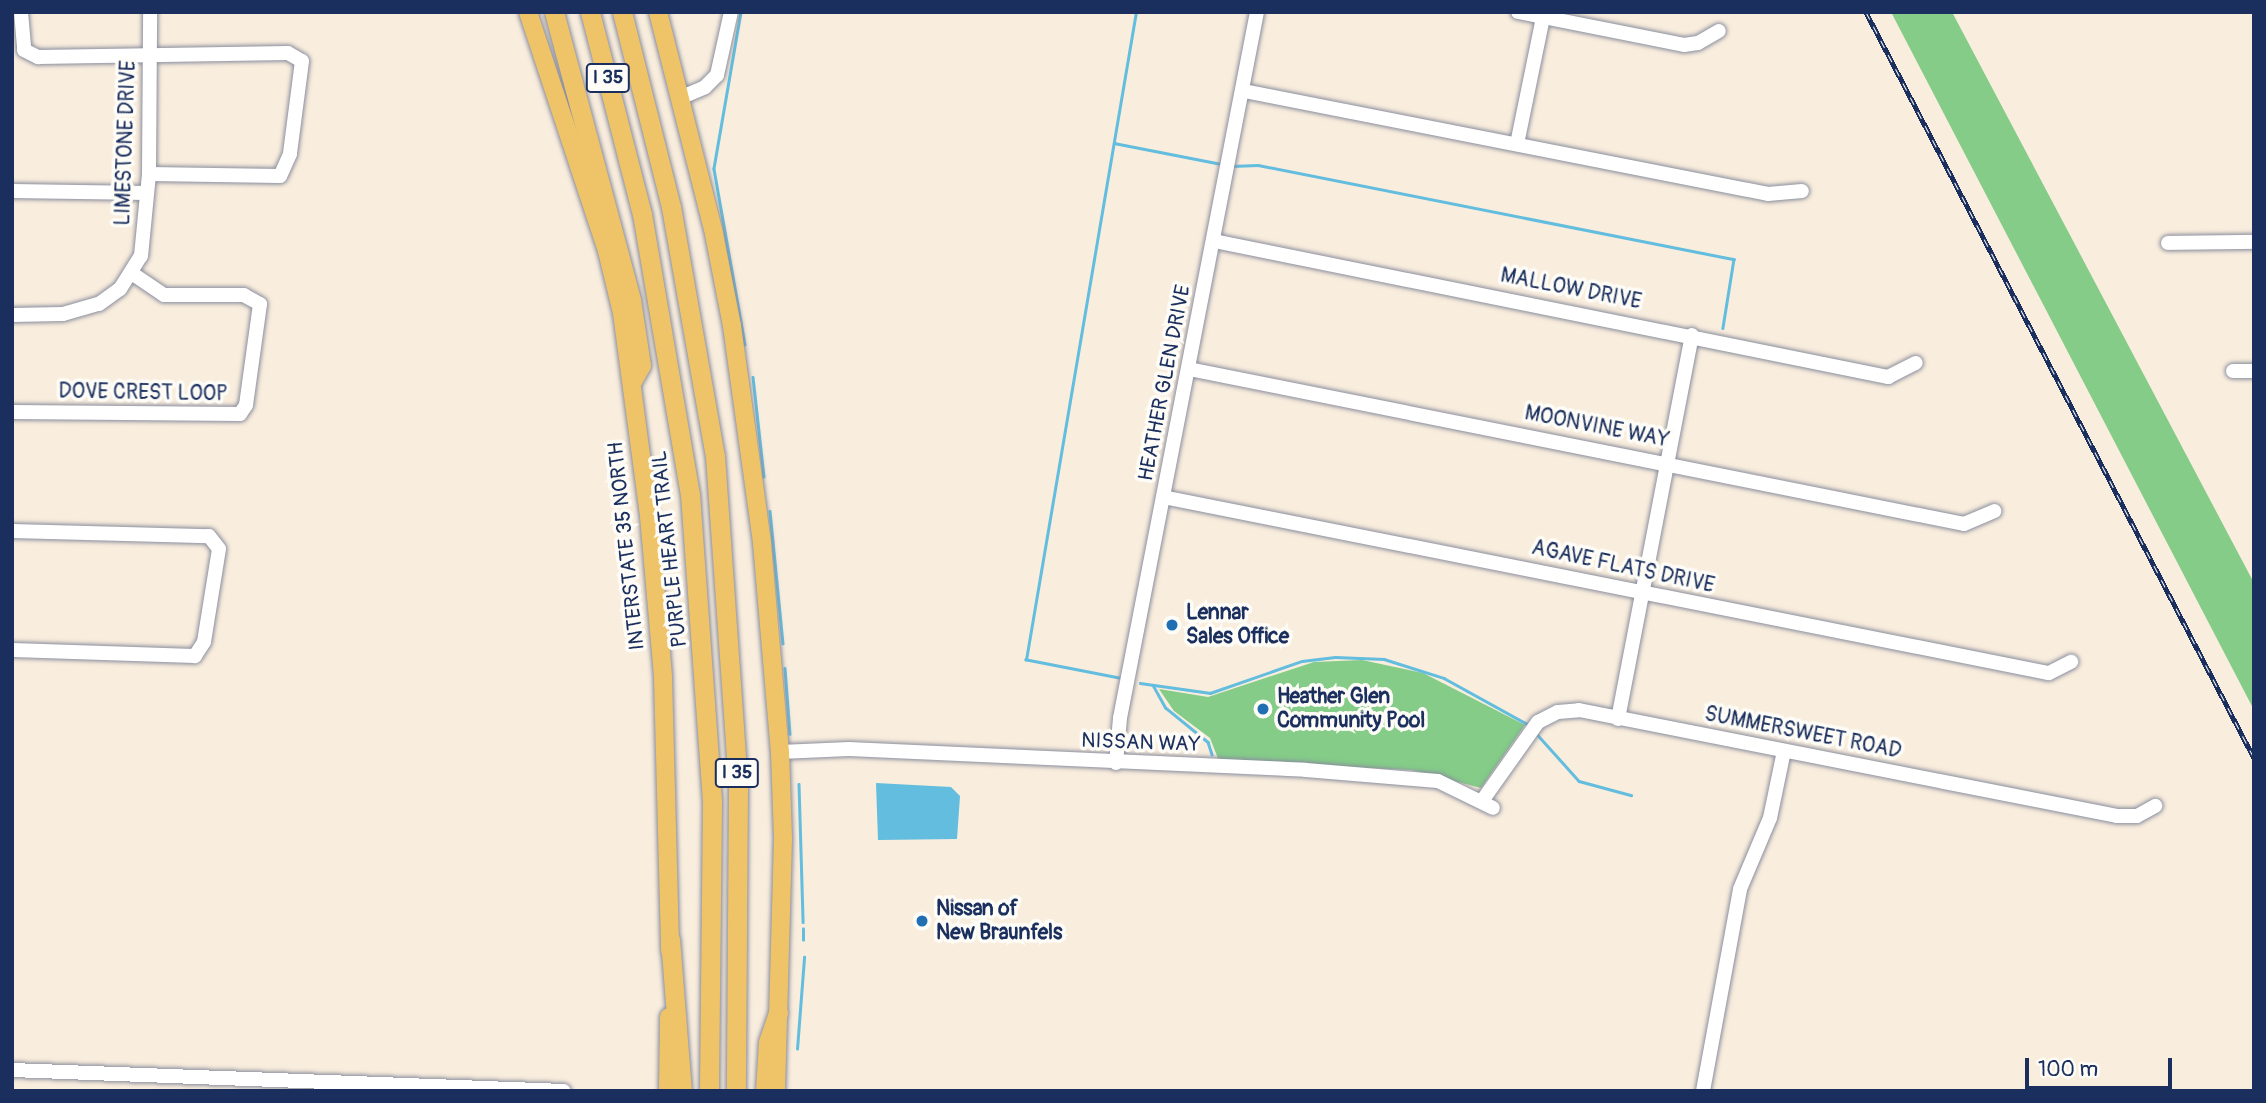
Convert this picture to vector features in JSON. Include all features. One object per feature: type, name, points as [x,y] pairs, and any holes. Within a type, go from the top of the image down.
[{"type":"highway","points":[[554,12],[631,300],[641,365],[632,381]]},
{"type":"highway","name":"PURPLE HEART TRAIL","points":[[590,12],[642,214],[690,494],[712,802],[709,1091]]},
{"type":"highway","name":"I 35","points":[[622,12],[678,242],[715,456],[737,745],[736,1091]]},
{"type":"highway","points":[[670,939],[682,1091]]},
{"type":"highway","points":[[765,1091],[768,1042],[779,1013]]},
{"type":"main road","name":"INTERSTATE 35 NORTH","points":[[528,12],[607,251],[632,381],[662,664],[670,939],[668,1091]]},
{"type":"main road","points":[[658,12],[682,97],[714,234],[741,389],[762,543],[780,752],[776,1091]]},
{"type":"street","points":[[21,12],[24,50],[30,55],[288,53],[302,61],[304,71],[290,154],[279,176],[149,174]]},
{"type":"street","name":"LIMESTONE DRIVE","points":[[12,315],[76,312],[108,299],[133,274],[143,244],[149,174],[150,12]]},
{"type":"street","points":[[682,97],[705,87],[717,75],[731,12]]},
{"type":"street","name":"HEATHER GLEN DRIVE","points":[[1116,763],[1121,718],[1244,91],[1257,12]]},
{"type":"street","points":[[1518,12],[1684,45],[1698,43],[1718,30]]},
{"type":"street","points":[[1517,144],[1543,17]]},
{"type":"street","points":[[1244,91],[1768,194],[1802,191]]},
{"type":"street","points":[[12,191],[146,193]]},
{"type":"street","name":"MALLOW DRIVE","points":[[1214,241],[1692,335],[1888,377],[1916,363]]},
{"type":"street","points":[[2168,243],[2254,242]]},
{"type":"street","name":"DOVE CREST LOOP","points":[[12,412],[240,414],[246,405],[261,315],[258,301],[244,295],[164,295],[133,274]]},
{"type":"street","points":[[1618,719],[1692,335]]},
{"type":"street","name":"MOONVINE WAY","points":[[1189,369],[1668,462],[1964,524],[1994,511]]},
{"type":"street","points":[[2233,371],[2254,371]]},
{"type":"street","name":"AGAVE FLATS DRIVE","points":[[1163,497],[2049,673],[2071,663]]},
{"type":"street","points":[[12,531],[209,536],[219,549],[204,642],[195,656],[12,650]]},
{"type":"street","name":"SUMMERSWEET ROAD","points":[[1488,804],[1525,737],[1538,722],[1559,712],[1579,710],[2117,816],[2137,816],[2155,806]]},
{"type":"street","name":"NISSAN WAY","points":[[780,752],[849,749],[1306,770],[1438,781],[1488,804]]},
{"type":"street","points":[[1703,1091],[1740,889],[1770,818],[1784,751]]},
{"type":"street","points":[[12,1070],[564,1091]]},
{"type":"green space","points":[[1891,12],[1952,12],[2254,583],[2254,710]]},
{"type":"green space","points":[[1362,660],[1423,673],[1525,725],[1481,788],[1412,770],[1219,761],[1210,738],[1174,711],[1159,689],[1208,697],[1314,662]]},
{"type":"water","points":[[876,783],[951,787],[960,796],[957,839],[878,840]]},
{"type":"waterway","points":[[741,12],[714,169],[745,344]]},
{"type":"waterway","points":[[1119,678],[1026,660],[1136,12]]},
{"type":"waterway","points":[[1114,143],[1221,164]]},
{"type":"waterway","points":[[1231,166],[1258,165],[1734,259],[1723,328]]},
{"type":"waterway","points":[[753,377],[764,476]]},
{"type":"waterway","points":[[770,511],[783,643]]},
{"type":"waterway","points":[[1140,683],[1210,693],[1302,661],[1335,657],[1384,659],[1444,678],[1529,725]]},
{"type":"waterway","points":[[785,668],[790,734]]},
{"type":"waterway","points":[[1153,685],[1166,708],[1208,742],[1212,754]]},
{"type":"waterway","points":[[1536,733],[1579,781],[1631,795]]},
{"type":"waterway","points":[[799,784],[803,922]]},
{"type":"waterway","points":[[803,929],[803,940]]},
{"type":"waterway","points":[[797,1049],[804,957]]},
{"type":"railway","points":[[1866,12],[2254,758]]},
{"type":"place","name":"Lennar Sales Office","points":[[1172,625]]},
{"type":"place","name":"Heather Glen Community Pool","points":[[1263,709]]},
{"type":"place","name":"Nissan of New Braunfels","points":[[922,921]]}]
